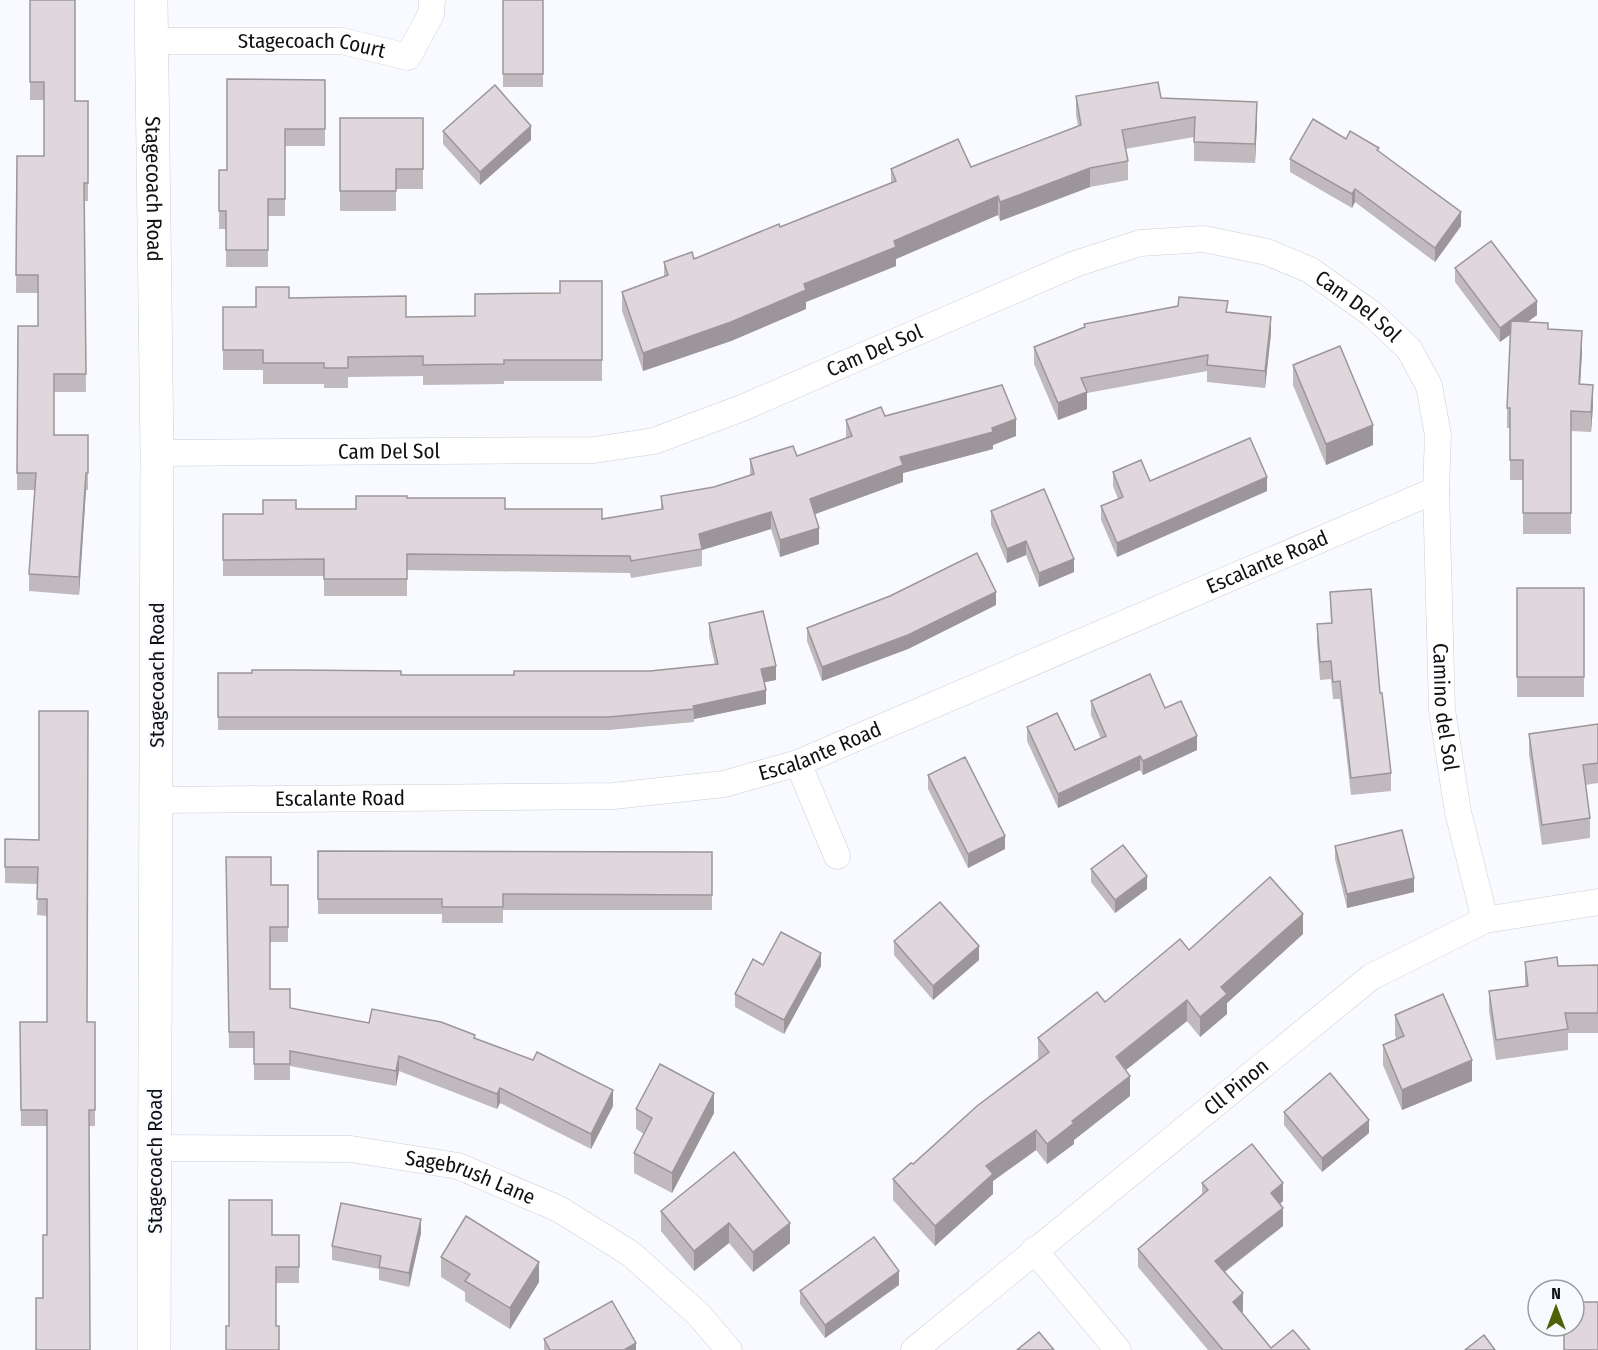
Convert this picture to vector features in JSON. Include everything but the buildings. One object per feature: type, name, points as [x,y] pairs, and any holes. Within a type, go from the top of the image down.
[{"type":"street","name":"Stagecoach Road","points":[[151,0],[157,453],[154,1350]]},
{"type":"street","name":"Stagecoach Court","points":[[153,40],[342,41],[408,57],[431,14],[432,0]]},
{"type":"street","name":"Cam Del Sol","points":[[157,453],[594,450],[654,441],[742,408],[1075,264],[1140,243],[1204,239],[1267,252],[1310,270],[1372,314],[1409,349],[1429,386],[1438,435],[1436,490]]},
{"type":"street","name":"Escalante Road","points":[[156,800],[613,796],[724,784],[798,763],[1436,490]]},
{"type":"street","name":"Camino del Sol","points":[[1436,490],[1442,710],[1458,812],[1485,921]]},
{"type":"street","points":[[798,763],[837,856]]},
{"type":"street","name":"Cll Pinon","points":[[914,1350],[1371,977],[1485,921],[1598,902]]},
{"type":"street","name":"Sagebrush Lane","points":[[156,1148],[351,1149],[458,1166],[559,1209],[631,1254],[698,1314],[729,1350]]},
{"type":"street","points":[[1034,1250],[1118,1350]]}]
